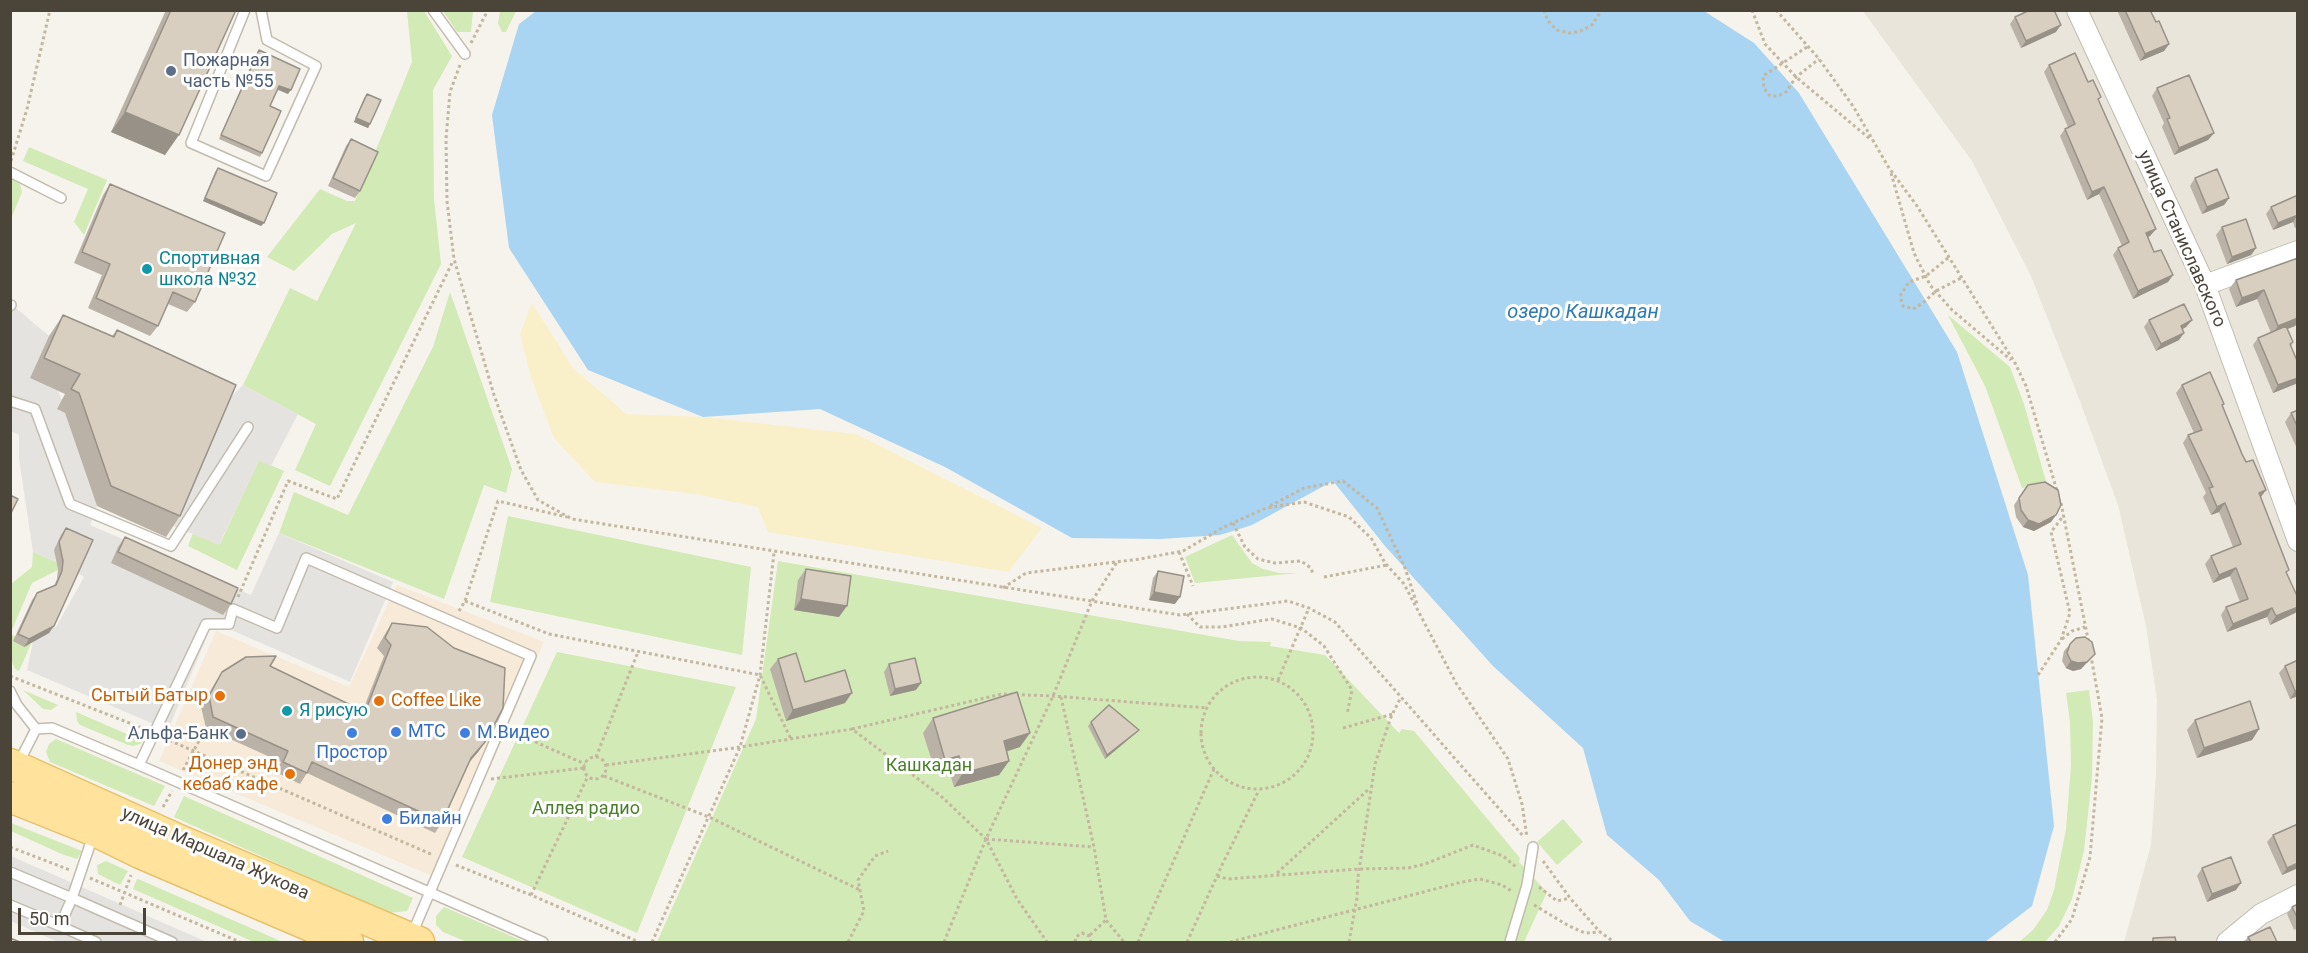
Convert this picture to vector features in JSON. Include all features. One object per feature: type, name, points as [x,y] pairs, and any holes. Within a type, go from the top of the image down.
[{"type":"main road","name":"улица Маршала Жукова","points":[[12,764],[179,840],[415,940]]},
{"type":"main road","name":"улица Маршала Жукова","points":[[10,797],[95,831],[337,940]]},
{"type":"street","name":"улица Станиславского","points":[[2077,10],[2205,285],[2298,541]]},
{"type":"street","points":[[2205,285],[2298,251]]},
{"type":"street","points":[[2229,942],[2261,914],[2298,894]]},
{"type":"lane","points":[[245,10],[191,144],[266,176],[315,66],[267,40],[261,10]]},
{"type":"lane","points":[[433,10],[465,54]]},
{"type":"lane","points":[[10,172],[61,198]]},
{"type":"lane","points":[[10,401],[35,409],[70,504],[171,546],[248,427]]},
{"type":"lane","points":[[139,765],[206,624],[229,624],[233,609],[276,628],[306,558],[531,656],[430,893],[415,940]]},
{"type":"lane","points":[[10,691],[17,705],[36,729]]},
{"type":"lane","points":[[36,729],[52,728],[543,942]]},
{"type":"lane","points":[[12,764],[36,729]]},
{"type":"lane","points":[[60,926],[81,875],[95,831]]},
{"type":"lane","points":[[1510,942],[1528,878],[1530,844]]},
{"type":"lane","points":[[10,872],[172,942]]},
{"type":"lane","points":[[10,905],[96,942]]},
{"type":"path","points":[[10,162],[27,109],[50,10]]},
{"type":"path","points":[[488,10],[465,54],[450,92],[446,139],[447,201],[454,259],[491,384],[521,470],[538,500],[572,519]]},
{"type":"path","points":[[1544,10],[1548,21],[1557,30],[1569,33],[1581,31],[1592,25],[1602,10]]},
{"type":"path","points":[[1752,10],[1765,44],[1796,77],[1872,140]]},
{"type":"path","points":[[1776,10],[1820,59],[1853,106],[1889,168],[1917,206],[2015,363],[2026,386],[2064,515],[2102,718],[2091,857],[2072,919],[2055,942]]},
{"type":"path","points":[[1808,46],[1763,76],[1764,88],[1770,96],[1778,96],[1786,92],[1796,77],[1820,59]]},
{"type":"path","points":[[1889,168],[1914,253],[1926,276],[1952,310],[2015,363]]},
{"type":"path","points":[[1948,258],[1926,276],[1909,282],[1900,296],[1903,306],[1913,309],[1936,291],[1961,278]]},
{"type":"path","points":[[233,609],[288,481],[337,499],[454,259]]},
{"type":"path","points":[[1003,588],[1026,573],[1117,562],[1179,551],[1304,488],[1343,481],[1377,508],[1405,568],[1419,611]]},
{"type":"path","points":[[760,675],[549,633],[465,601],[498,501],[572,519],[1180,615],[1288,601],[1309,608],[1335,622],[1530,844],[1570,898],[1600,932],[1614,942]]},
{"type":"path","points":[[1266,508],[1304,502],[1349,517],[1371,538],[1387,565],[1404,584],[1456,683],[1508,759],[1522,804],[1530,844]]},
{"type":"path","points":[[2038,675],[2061,640],[2070,613],[2051,532],[2064,515]]},
{"type":"path","points":[[1233,523],[1245,546],[1258,559],[1275,563],[1301,561],[1311,568],[1313,574]]},
{"type":"path","points":[[1179,551],[1193,586]]},
{"type":"path","points":[[652,942],[740,747],[760,675],[774,552]]},
{"type":"path","points":[[944,942],[987,839],[1053,696],[1092,601],[1117,562]]},
{"type":"path","points":[[1324,577],[1387,565]]},
{"type":"path","points":[[1278,680],[1309,608]]},
{"type":"path","points":[[1187,614],[1200,627],[1222,627],[1272,619],[1301,628],[1324,646],[1352,690],[1347,714]]},
{"type":"path","points":[[2061,640],[2072,631],[2086,626]]},
{"type":"path","points":[[596,757],[638,652]]},
{"type":"path","points":[[760,675],[792,739]]},
{"type":"path","points":[[10,676],[153,732],[444,860],[639,942]]},
{"type":"path","points":[[1244,676],[1261,676],[1278,680],[1293,689],[1305,702],[1312,717],[1314,734],[1311,751],[1304,766],[1291,779],[1276,787],[1259,790],[1242,788],[1226,781],[1205,755],[1201,739],[1202,723],[1207,708],[1216,694],[1244,676]]},
{"type":"path","points":[[606,765],[852,729],[1002,694],[1207,708]]},
{"type":"path","points":[[1061,697],[1094,847],[1106,920],[1124,942]]},
{"type":"path","points":[[1349,942],[1375,764],[1401,697]]},
{"type":"path","points":[[1343,728],[1393,714]]},
{"type":"path","points":[[501,727],[584,766],[588,776],[531,895]]},
{"type":"path","points":[[852,729],[942,797],[987,839],[1017,900],[1047,942]]},
{"type":"path","points":[[478,781],[584,766],[589,759],[596,757],[602,759],[606,765],[604,776]]},
{"type":"path","points":[[1138,942],[1214,769]]},
{"type":"path","points":[[588,776],[598,779],[604,776],[708,817],[860,890]]},
{"type":"path","points":[[1276,874],[1371,787]]},
{"type":"path","points":[[1187,942],[1259,790]]},
{"type":"path","points":[[987,839],[1094,847]]},
{"type":"path","points":[[1217,876],[1228,879],[1276,874],[1408,868],[1425,864],[1473,845],[1503,856],[1557,901],[1570,898]]},
{"type":"path","points":[[10,847],[240,942]]},
{"type":"path","points":[[848,942],[864,911],[858,880],[875,856],[888,851]]},
{"type":"path","points":[[1230,942],[1480,879],[1502,885],[1569,926],[1585,933],[1600,932]]},
{"type":"path","points":[[1089,936],[1106,920]]},
{"type":"path","points":[[1075,942],[1080,933],[1089,936],[1091,942]]},
{"type":"shaded area","points":[[1863,11],[2297,11],[2297,942],[2124,942],[2151,845],[2156,774],[2157,699],[2146,626],[2118,505],[2031,276],[1972,161]]},
{"type":"shaded area","points":[[10,303],[49,336],[30,378],[58,391],[62,400],[57,409],[65,413],[97,506],[90,525],[251,595],[279,533],[393,582],[350,682],[213,622],[168,730],[27,670],[35,632],[56,627],[84,577],[66,566],[33,552],[19,459],[19,435],[11,431]]},
{"type":"shaded area","points":[[243,385],[298,414],[271,466],[259,461],[219,545],[171,525],[222,406]]},
{"type":"shaded area","points":[[397,585],[544,642],[442,880],[159,761],[216,631],[349,687]]},
{"type":"shaded area","points":[[11,856],[207,942],[58,942],[11,921]]},
{"type":"green space","points":[[407,11],[424,11],[452,56],[433,90],[434,199],[441,264],[330,486],[295,470],[316,424],[243,385],[290,288],[317,301],[356,223],[332,234],[294,271],[267,257],[320,189],[347,201],[355,201],[412,62]]},
{"type":"green space","points":[[443,11],[473,11],[471,32],[457,32]]},
{"type":"green space","points":[[500,11],[516,11],[506,32],[502,32],[498,23]]},
{"type":"green space","points":[[29,147],[107,180],[84,235],[74,222],[88,189],[23,161]]},
{"type":"green space","points":[[11,179],[20,184],[22,192],[11,219]]},
{"type":"green space","points":[[450,292],[512,469],[506,493],[484,485],[444,599],[279,533],[294,492],[348,515],[433,347]]},
{"type":"green space","points":[[1948,315],[2010,367],[2024,404],[2047,485],[2022,488],[1985,386]]},
{"type":"green space","points":[[259,460],[284,471],[237,570],[188,546],[193,533],[220,544]]},
{"type":"green space","points":[[508,516],[751,567],[742,655],[490,602]]},
{"type":"green space","points":[[1232,535],[1252,563],[1263,569],[1279,573],[1298,573],[1195,583],[1185,557]]},
{"type":"green space","points":[[33,552],[66,566],[32,583],[11,632],[11,584],[32,567]]},
{"type":"green space","name":"Кашкадан","points":[[778,561],[1239,641],[1271,642],[1270,646],[1325,655],[1399,733],[1402,729],[1414,731],[1520,858],[1519,862],[1547,892],[1524,942],[657,942],[756,719]]},
{"type":"green space","points":[[10,634],[31,644],[19,671],[15,669],[11,659]]},
{"type":"green space","name":"Аллея радио","points":[[557,652],[736,687],[637,933],[462,857]]},
{"type":"green space","points":[[23,690],[58,705],[51,710],[43,709]]},
{"type":"green space","points":[[2089,690],[2093,722],[2092,777],[2084,851],[2072,899],[2059,926],[2045,942],[2019,942],[2033,930],[2047,910],[2054,890],[2066,829],[2071,765],[2070,722],[2066,693]]},
{"type":"green space","points":[[76,712],[143,741],[133,746],[128,745],[80,725]]},
{"type":"green space","points":[[56,739],[165,786],[154,806],[50,762],[46,752],[49,744]]},
{"type":"green space","points":[[184,796],[413,898],[407,911],[388,913],[174,817]]},
{"type":"green space","points":[[1563,819],[1583,842],[1557,865],[1537,842]]},
{"type":"green space","points":[[10,823],[82,851],[77,859],[64,855],[11,831]]},
{"type":"green space","points":[[106,861],[128,871],[120,885],[98,874],[97,865]]},
{"type":"green space","points":[[137,879],[283,942],[254,942],[133,889]]},
{"type":"green space","points":[[444,907],[525,942],[467,942],[443,932],[436,925],[436,916]]},
{"type":"sand","points":[[532,303],[573,368],[626,414],[703,417],[856,434],[1042,528],[1008,572],[768,532],[758,507],[696,494],[595,482],[554,438],[531,377],[520,334]]},
{"type":"water","name":"озеро Кашкадан","points":[[536,11],[1704,11],[1754,43],[1799,93],[1957,352],[2028,575],[2054,826],[2032,906],[1985,942],[1725,942],[1690,921],[1659,880],[1607,835],[1583,748],[1493,666],[1385,546],[1333,481],[1252,525],[1220,535],[1160,539],[1072,538],[945,467],[820,409],[703,417],[588,370],[509,248],[492,115],[519,24]]},
{"type":"building","name":"Пожарная часть №55","points":[[171,10],[236,10],[179,135],[125,112]]},
{"type":"building","points":[[2030,10],[2054,10],[2061,25],[2026,41],[2015,17]]},
{"type":"building","points":[[2125,10],[2150,10],[2156,22],[2159,21],[2169,44],[2145,54]]},
{"type":"building","points":[[259,50],[300,69],[291,90],[279,86],[270,106],[281,111],[262,153],[221,135]]},
{"type":"building","points":[[2075,53],[2088,82],[2093,80],[2101,97],[2098,99],[2156,229],[2146,233],[2154,252],[2161,250],[2173,275],[2138,291],[2118,248],[2129,242],[2104,187],[2092,192],[2065,129],[2075,124],[2049,65]]},
{"type":"building","points":[[2189,75],[2214,133],[2179,148],[2167,119],[2170,118],[2157,88]]},
{"type":"building","points":[[367,94],[381,100],[370,124],[356,118]]},
{"type":"building","points":[[351,139],[378,152],[360,191],[333,178]]},
{"type":"building","points":[[218,168],[277,193],[264,223],[205,198]]},
{"type":"building","points":[[2217,169],[2229,198],[2207,207],[2195,178]]},
{"type":"building","name":"Спортивная школа №32","points":[[110,184],[225,233],[195,302],[173,292],[158,326],[96,298],[110,264],[82,252]]},
{"type":"building","points":[[2298,195],[2298,215],[2278,223],[2271,207]]},
{"type":"building","points":[[2246,219],[2256,248],[2232,257],[2222,227]]},
{"type":"building","points":[[2298,258],[2298,318],[2278,326],[2264,290],[2242,298],[2236,280]]},
{"type":"building","points":[[2184,304],[2192,320],[2181,326],[2184,333],[2161,344],[2149,320]]},
{"type":"building","points":[[63,315],[114,337],[117,330],[236,385],[180,516],[111,486],[79,393],[71,389],[80,374],[44,358]]},
{"type":"building","points":[[2286,326],[2298,363],[2298,378],[2278,385],[2258,338]]},
{"type":"building","points":[[2210,372],[2242,454],[2246,462],[2253,460],[2266,490],[2259,493],[2289,570],[2286,572],[2298,598],[2298,607],[2276,616],[2272,608],[2233,624],[2226,607],[2248,599],[2236,568],[2219,575],[2211,556],[2241,544],[2225,503],[2217,507],[2209,488],[2213,487],[2188,435],[2202,430],[2182,385]]},
{"type":"building","points":[[2298,410],[2298,428],[2291,413]]},
{"type":"building","points":[[2045,482],[2058,490],[2061,505],[2056,515],[2039,524],[2028,520],[2021,510],[2019,498],[2028,485]]},
{"type":"building","points":[[10,495],[18,499],[10,515]]},
{"type":"building","points":[[66,528],[93,540],[54,626],[29,639],[18,634],[37,593],[56,585],[62,571],[63,561],[59,542]]},
{"type":"building","points":[[125,537],[238,588],[231,604],[118,552]]},
{"type":"building","points":[[806,569],[851,576],[847,606],[801,599]]},
{"type":"building","points":[[1158,571],[1184,576],[1180,597],[1154,592]]},
{"type":"building","name":"Простор","points":[[392,623],[427,627],[454,648],[505,668],[503,708],[485,742],[471,758],[442,822],[312,762],[307,773],[283,762],[288,751],[213,717],[209,696],[222,672],[246,657],[276,656],[270,666],[365,712],[391,645],[385,638]]},
{"type":"building","points":[[2085,637],[2092,642],[2095,654],[2087,662],[2071,661],[2067,653],[2070,644],[2076,638]]},
{"type":"building","points":[[796,653],[805,682],[845,670],[852,693],[793,710],[778,659]]},
{"type":"building","points":[[915,658],[921,683],[895,689],[889,664]]},
{"type":"building","points":[[2298,660],[2298,690],[2295,691],[2285,666]]},
{"type":"building","points":[[1017,692],[1030,733],[1004,741],[1009,761],[963,773],[959,756],[945,760],[933,718]]},
{"type":"building","points":[[2250,701],[2259,729],[2204,748],[2195,720]]},
{"type":"building","points":[[1109,705],[1139,730],[1107,755],[1091,722]]},
{"type":"building","points":[[2298,824],[2298,863],[2287,868],[2273,835]]},
{"type":"building","points":[[2231,857],[2241,883],[2212,894],[2202,868]]},
{"type":"building","points":[[2298,904],[2298,919],[2292,907]]},
{"type":"building","points":[[2270,927],[2277,942],[2251,942],[2248,937]]},
{"type":"building","points":[[2175,937],[2176,942],[2153,942],[2153,938]]},
{"type":"place","name":"Пожарная часть №55","points":[[171,71]]},
{"type":"place","name":"Спортивная школа №32","points":[[147,269]]},
{"type":"place","name":"Сытый Батыр","points":[[220,696]]},
{"type":"place","name":"Coffee Like","points":[[379,701]]},
{"type":"place","name":"Я рисую","points":[[287,711]]},
{"type":"place","name":"МТС","points":[[396,732]]},
{"type":"place","name":"Простор","points":[[352,733]]},
{"type":"place","name":"М.Видео","points":[[465,733]]},
{"type":"place","name":"Альфа-Банк","points":[[241,734]]},
{"type":"place","name":"Донер энд кебаб кафе","points":[[290,774]]},
{"type":"place","name":"Билайн","points":[[387,819]]}]
